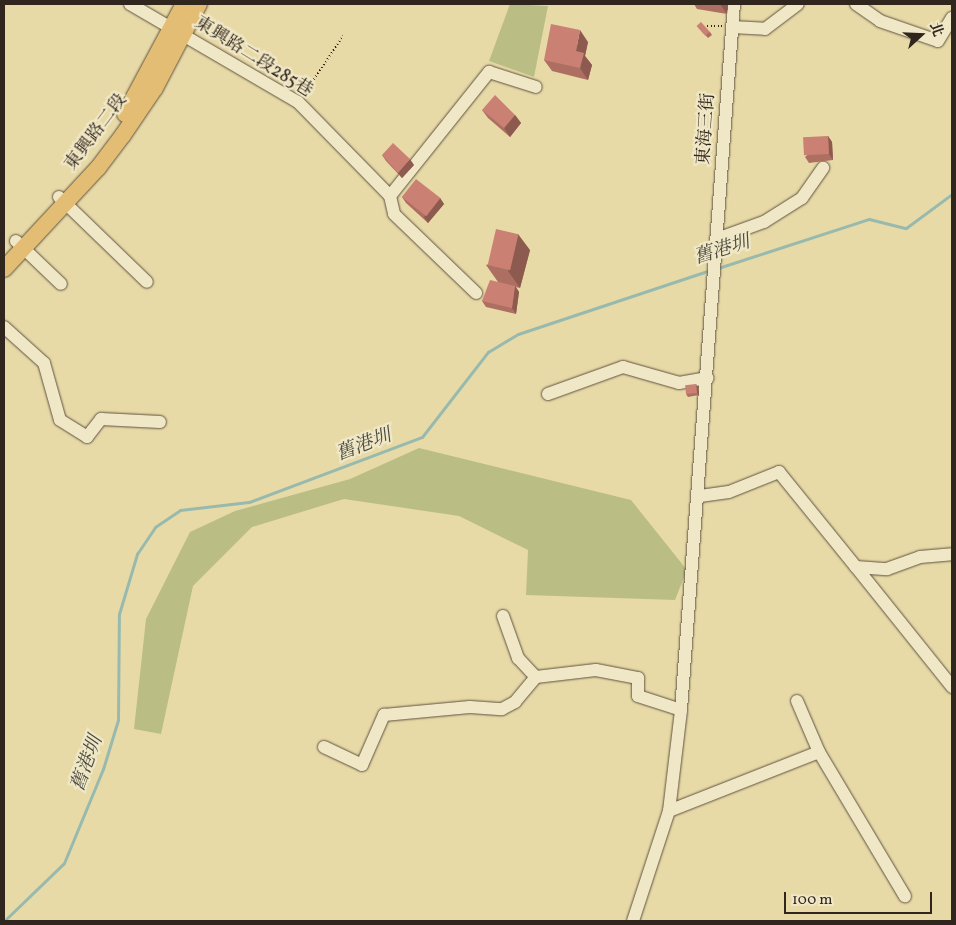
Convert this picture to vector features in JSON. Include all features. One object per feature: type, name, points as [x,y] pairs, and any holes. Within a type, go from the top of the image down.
[{"type":"main road","name":"東興路二段","points":[[177,31],[184,4]]},
{"type":"main road","name":"東興路二段","points":[[4,269],[20,245],[62,201],[113,134],[177,31],[199,4]]},
{"type":"main road","name":"東興路二段","points":[[4,254],[20,245]]},
{"type":"street","name":"東興路二段285巷","points":[[130,4],[298,102],[390,196],[394,214],[476,293]]},
{"type":"street","name":"東海三街","points":[[708,378],[734,4]]},
{"type":"street","points":[[732,27],[765,29],[798,4]]},
{"type":"street","points":[[856,4],[880,21],[938,41],[952,18]]},
{"type":"street","points":[[390,196],[489,72],[536,87]]},
{"type":"street","points":[[717,239],[764,222],[802,198],[823,168]]},
{"type":"street","points":[[62,201],[147,282]]},
{"type":"street","points":[[20,245],[61,284]]},
{"type":"street","points":[[4,326],[44,362],[60,420],[87,437],[100,418],[160,422]]},
{"type":"street","points":[[548,394],[623,367],[679,383],[708,378],[700,496],[681,710],[669,811],[633,921]]},
{"type":"street","points":[[700,496],[729,492],[779,472],[856,567],[918,638],[924,656],[952,687]]},
{"type":"street","points":[[856,567],[887,569],[920,557],[952,554]]},
{"type":"street","points":[[503,616],[518,658],[536,677]]},
{"type":"street","points":[[324,747],[362,765],[384,715],[470,707],[502,709],[515,702],[536,677],[596,670],[638,678],[638,696],[681,710]]},
{"type":"street","points":[[796,701],[819,752],[905,896]]},
{"type":"street","points":[[669,811],[819,752]]},
{"type":"path","points":[[706,26],[732,27]]},
{"type":"path","points":[[298,102],[343,36]]},
{"type":"green space","points":[[510,4],[548,6],[534,77],[489,61]]},
{"type":"green space","points":[[419,448],[631,500],[687,570],[675,600],[526,595],[528,550],[459,516],[344,499],[252,527],[193,586],[161,734],[134,729],[146,619],[190,532],[235,511],[350,479]]},
{"type":"building","points":[[701,22],[710,32],[705,36],[697,26]]},
{"type":"building","points":[[551,24],[580,30],[576,51],[584,53],[580,68],[544,60]]},
{"type":"building","points":[[495,95],[515,115],[504,128],[482,110]]},
{"type":"building","points":[[828,136],[829,154],[804,155],[803,137]]},
{"type":"building","points":[[393,143],[410,159],[398,173],[382,155]]},
{"type":"building","points":[[416,179],[440,198],[426,216],[402,197]]},
{"type":"building","points":[[496,229],[518,234],[510,270],[488,265]]},
{"type":"building","points":[[490,280],[515,286],[512,308],[482,301]]},
{"type":"building","points":[[696,384],[697,393],[686,394],[685,385]]},
{"type":"waterway","name":"舊港圳","points":[[718,268],[869,219],[906,228],[952,194]]},
{"type":"waterway","name":"舊港圳","points":[[4,921],[64,863],[103,769],[118,720],[119,614],[137,554],[155,527],[180,510],[249,502],[422,437],[488,352],[518,334],[710,270]]}]
